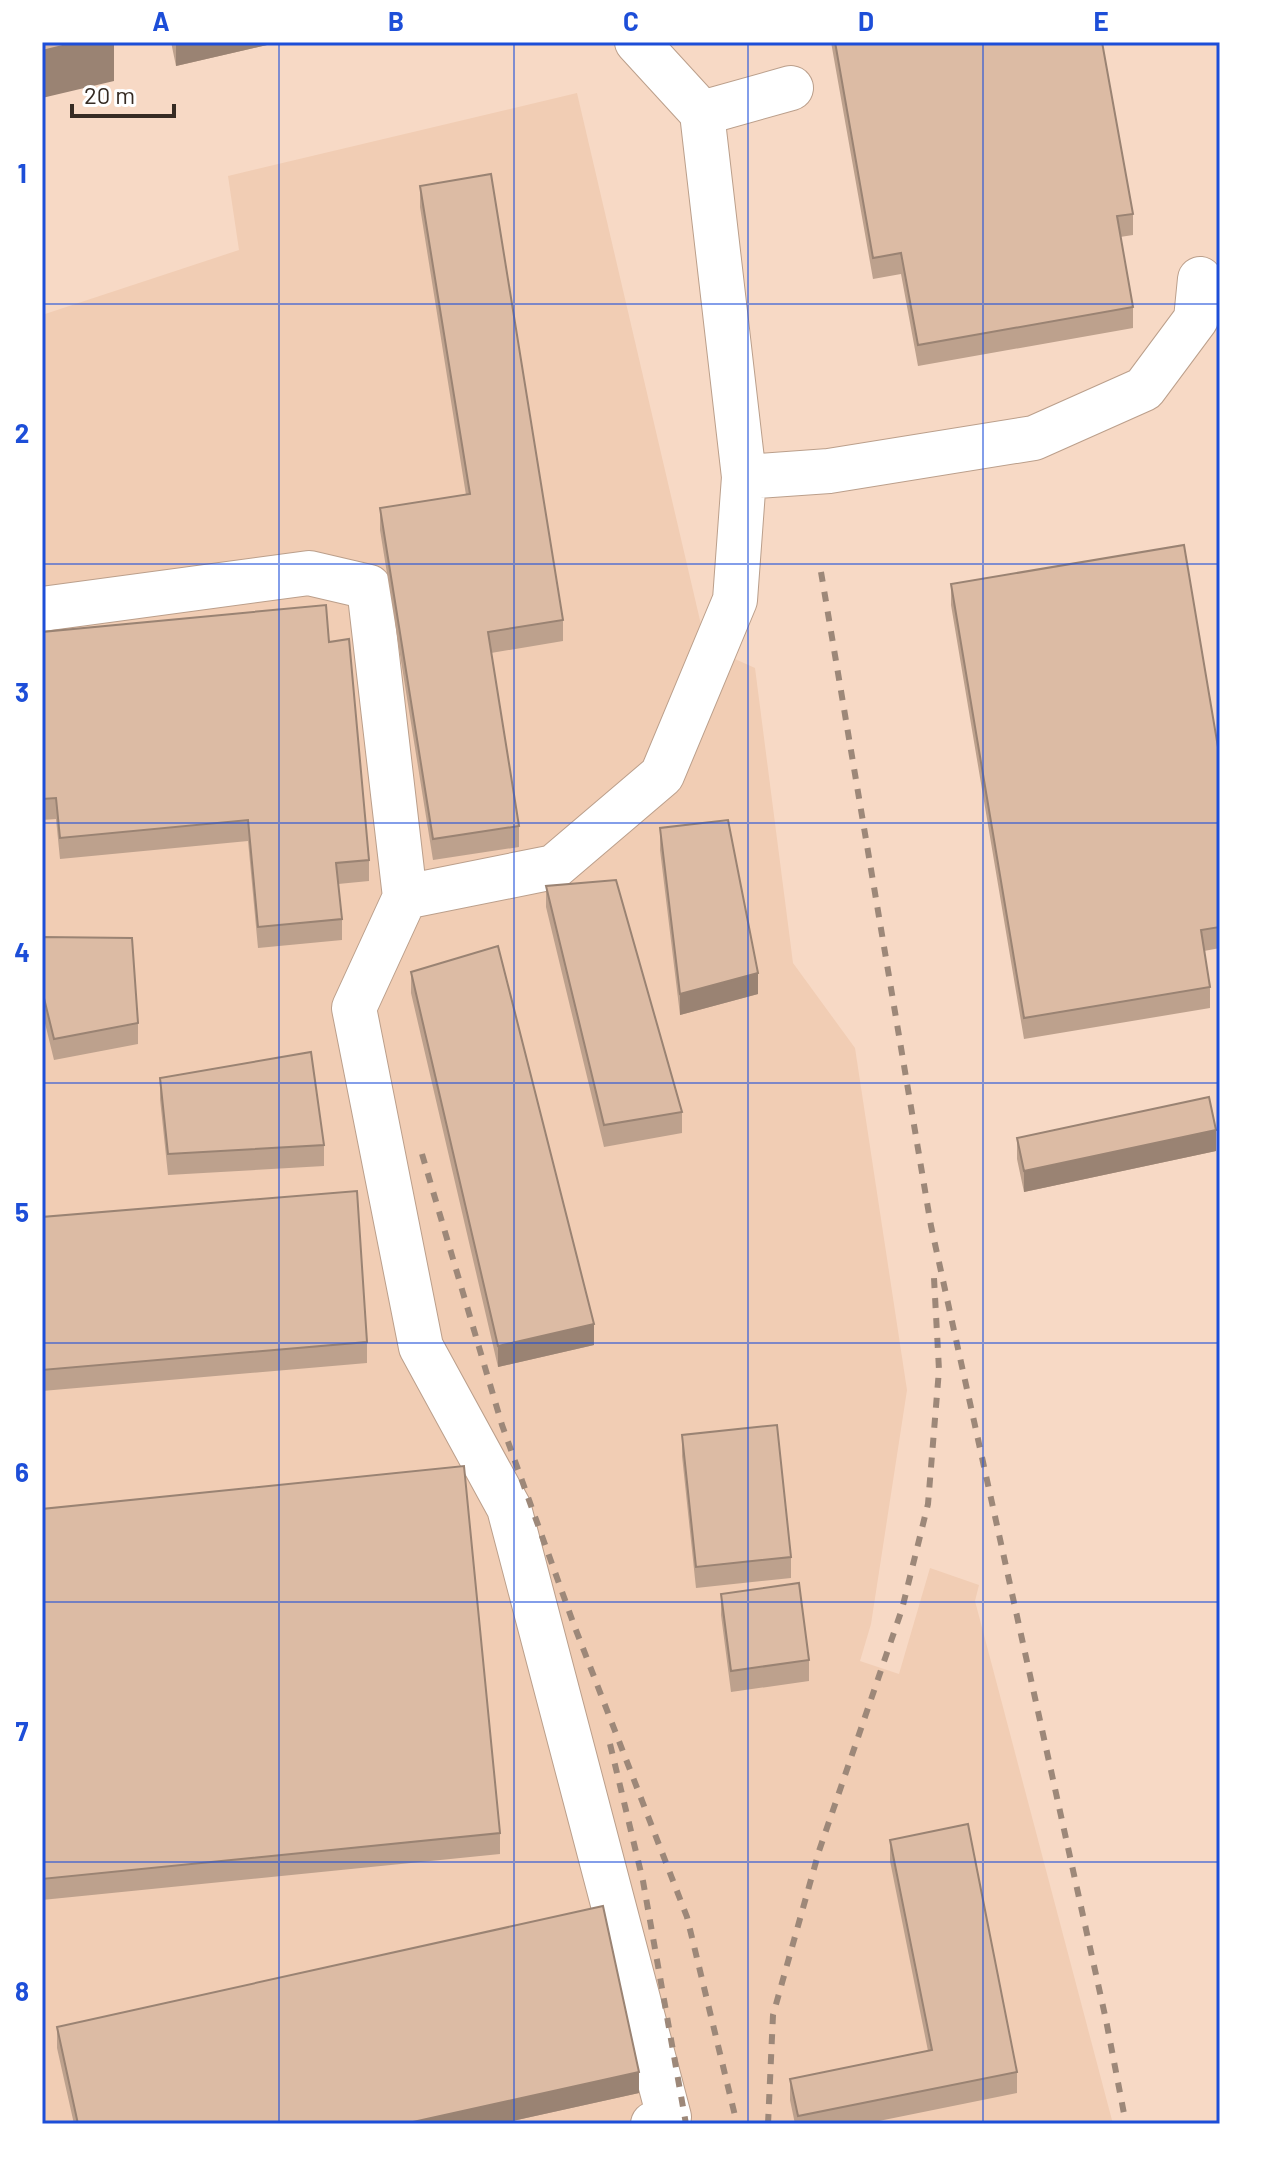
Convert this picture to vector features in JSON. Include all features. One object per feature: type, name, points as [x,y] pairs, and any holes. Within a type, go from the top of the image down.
[{"type":"lane","points":[[405,897],[554,867],[662,775],[735,600],[744,477],[702,113],[637,42]]},
{"type":"lane","points":[[702,113],[791,88]]},
{"type":"lane","points":[[744,477],[829,471],[1034,438],[1144,389],[1196,319],[1200,279]]},
{"type":"lane","points":[[42,609],[309,573],[369,587],[405,897],[354,1008],[421,1347],[509,1508],[669,2117],[653,2124]]},
{"type":"shaded area","points":[[577,93],[706,646],[755,668],[793,963],[855,1048],[907,1390],[871,1624],[860,1661],[899,1674],[930,1568],[979,1585],[975,1601],[1113,2124],[42,2124],[42,315],[239,250],[228,176]]},
{"type":"building","points":[[42,42],[79,42],[42,51]]},
{"type":"building","points":[[835,42],[1102,42],[1133,214],[1117,216],[1133,307],[918,345],[901,253],[873,258]]},
{"type":"building","points":[[491,174],[563,620],[488,632],[519,826],[433,839],[380,508],[470,494],[420,186]]},
{"type":"building","points":[[1184,545],[1220,759],[1220,927],[1201,930],[1210,987],[1024,1018],[951,584]]},
{"type":"building","points":[[326,605],[329,642],[349,639],[369,860],[336,863],[342,919],[258,927],[248,820],[60,838],[56,798],[42,799],[42,632]]},
{"type":"building","points":[[728,820],[758,973],[680,994],[660,828]]},
{"type":"building","points":[[616,880],[682,1112],[604,1125],[546,886]]},
{"type":"building","points":[[42,937],[132,938],[138,1023],[54,1039],[42,990]]},
{"type":"building","points":[[498,946],[594,1324],[498,1346],[411,972]]},
{"type":"building","points":[[311,1052],[324,1145],[168,1154],[160,1078]]},
{"type":"building","points":[[1209,1097],[1216,1130],[1024,1171],[1017,1138]]},
{"type":"building","points":[[357,1191],[367,1342],[42,1370],[42,1217]]},
{"type":"building","points":[[777,1425],[791,1557],[696,1567],[682,1435]]},
{"type":"building","points":[[464,1466],[500,1833],[42,1879],[42,1509]]},
{"type":"building","points":[[799,1583],[809,1660],[731,1671],[721,1594]]},
{"type":"building","points":[[968,1824],[1017,2072],[798,2116],[790,2079],[932,2050],[890,1840]]},
{"type":"building","points":[[603,1906],[639,2072],[404,2124],[78,2124],[57,2027]]},
{"type":"railway","points":[[821,572],[931,1226],[1106,2020],[1126,2124]]},
{"type":"railway","points":[[422,1154],[502,1425],[574,1625],[687,1917],[737,2124]]},
{"type":"railway","points":[[768,2124],[773,2015],[819,1851],[902,1609],[928,1504],[939,1370],[934,1278]]},
{"type":"railway","points":[[610,1744],[643,1881],[686,2124]]}]
